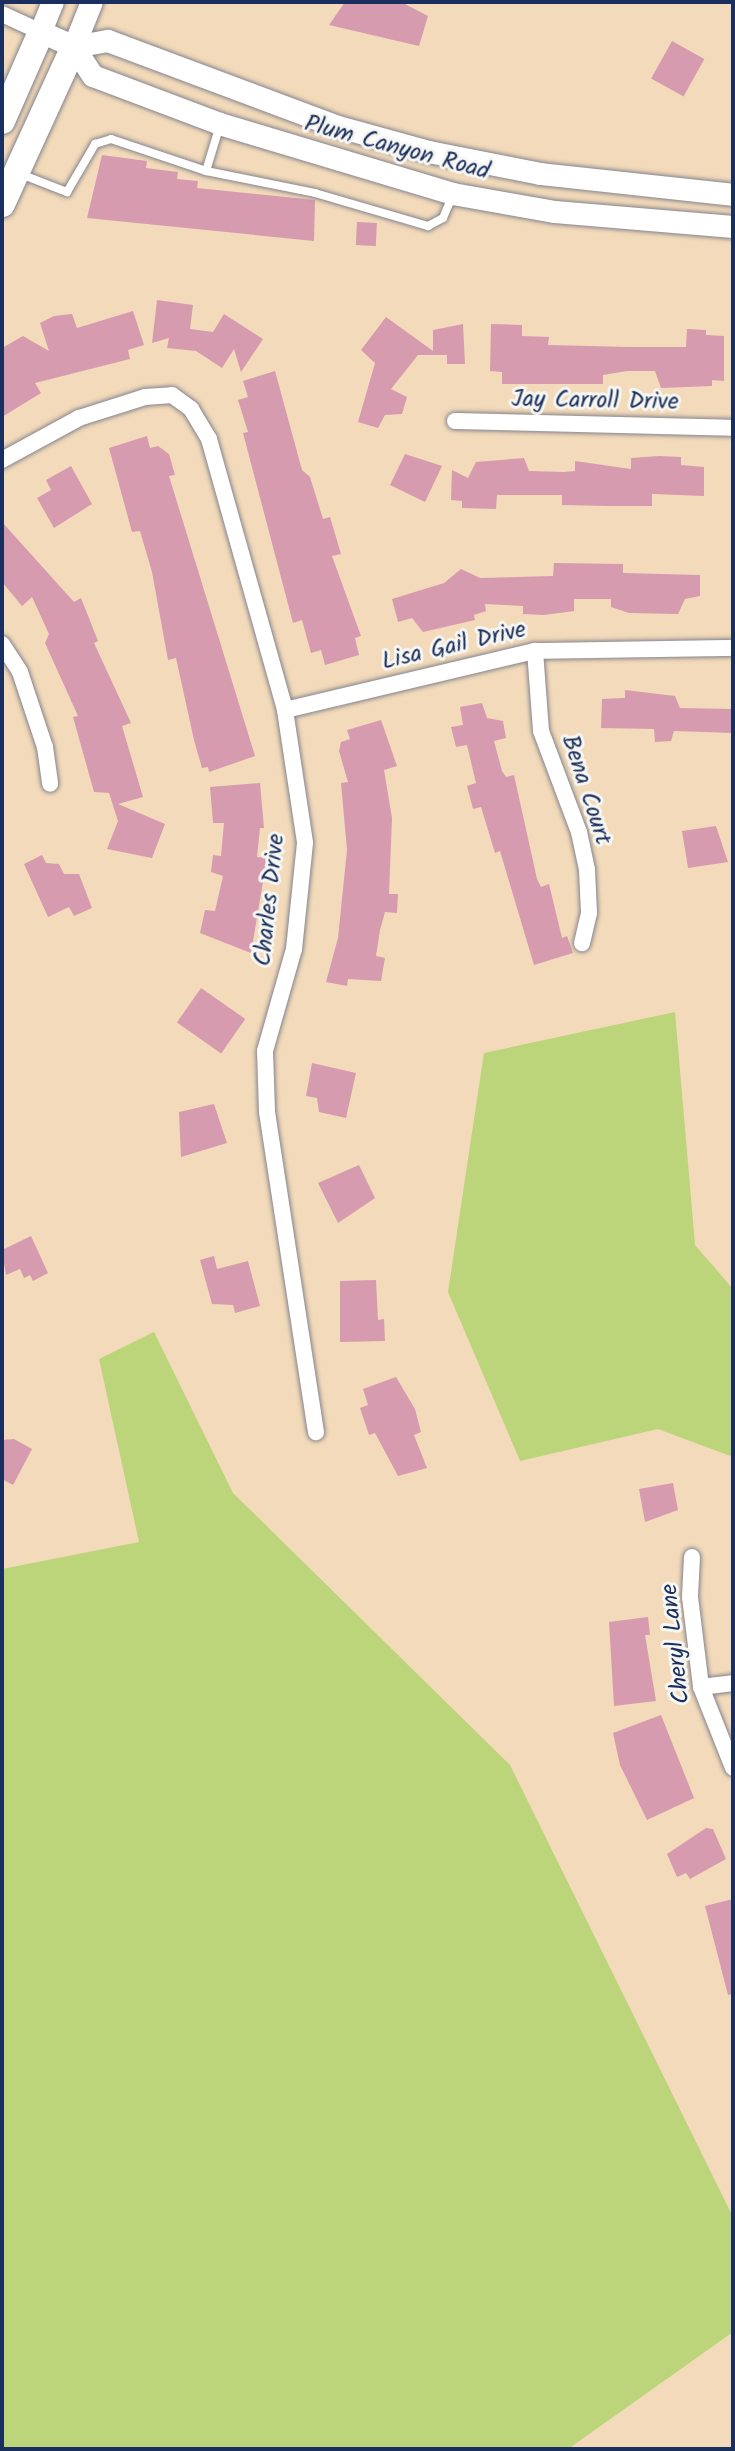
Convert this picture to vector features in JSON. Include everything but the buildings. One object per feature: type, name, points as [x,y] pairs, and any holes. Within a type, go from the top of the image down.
[{"type":"main road","points":[[2,121],[53,2]]},
{"type":"main road","points":[[2,204],[92,2]]},
{"type":"main road","name":"Plum Canyon Road","points":[[41,32],[74,47],[93,76],[220,124],[453,194],[555,212],[733,227]]},
{"type":"main road","name":"Plum Canyon Road","points":[[74,47],[108,41],[335,126],[429,152],[556,176],[733,195]]},
{"type":"street","name":"Plum Canyon Road","points":[[2,14],[41,32]]},
{"type":"street","name":"Charles Drive","points":[[2,460],[79,418],[145,397],[172,395],[191,409],[209,439],[285,710],[305,843],[294,949],[265,1051],[267,1112],[316,1432]]},
{"type":"street","name":"Jay Carroll Drive","points":[[455,421],[733,428]]},
{"type":"street","points":[[2,644],[20,672],[45,747],[50,784]]},
{"type":"street","name":"Lisa Gail Drive","points":[[285,710],[535,651],[733,648]]},
{"type":"street","name":"Bena Court","points":[[535,651],[541,731],[579,832],[587,870],[589,913],[582,943]]},
{"type":"street","name":"Cheryl Lane","points":[[692,1557],[690,1597],[701,1687],[733,1768]]},
{"type":"street","points":[[701,1687],[733,1683]]},
{"type":"lane","points":[[206,171],[220,124]]},
{"type":"lane","points":[[17,173],[67,192],[95,144],[111,139],[206,171],[315,193],[428,226],[443,218],[453,194]]},
{"type":"green space","points":[[675,1012],[695,1245],[733,1289],[733,1457],[658,1429],[520,1461],[448,1292],[484,1053]]},
{"type":"green space","points":[[154,1332],[233,1493],[510,1765],[733,2217],[733,2332],[568,2449],[2,2449],[2,1569],[139,1542],[99,1359]]}]
